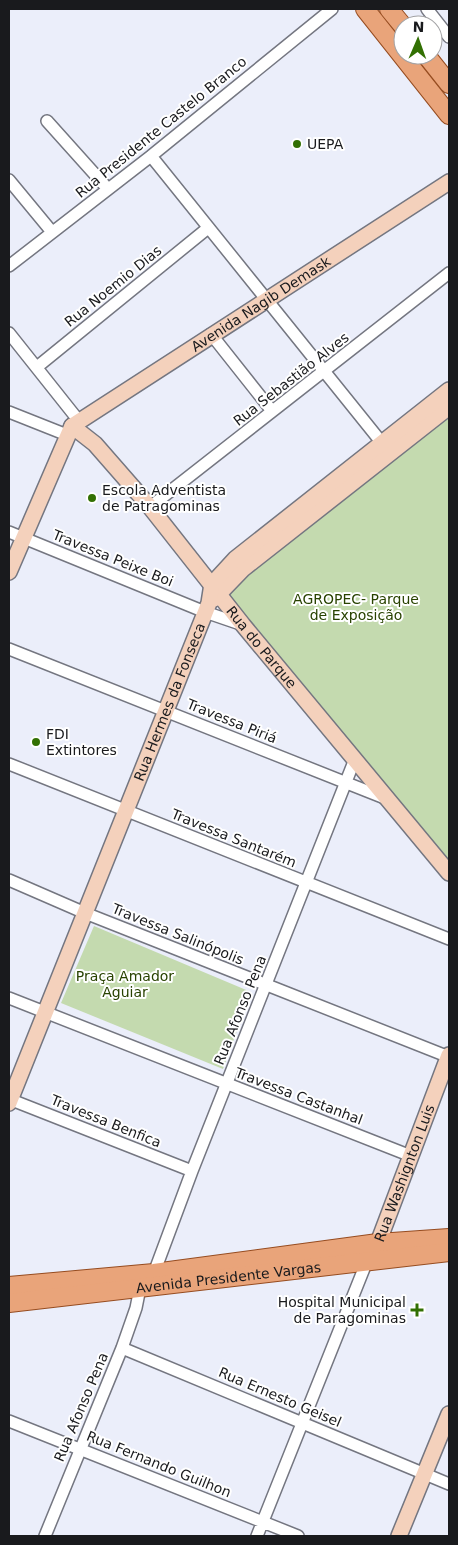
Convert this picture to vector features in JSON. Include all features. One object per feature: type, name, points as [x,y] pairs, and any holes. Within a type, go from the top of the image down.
[{"type":"main road","points":[[365,9],[449,115]]},
{"type":"main road","points":[[434,65],[449,84]]},
{"type":"main road","name":"Avenida Presidente Vargas","points":[[9,1286],[154,1273],[378,1244],[449,1238]]},
{"type":"main road","name":"Avenida Presidente Vargas","points":[[9,1303],[449,1252]]},
{"type":"street","name":"Rua Presidente Castelo Branco","points":[[9,266],[151,156],[332,9]]},
{"type":"street","points":[[427,9],[449,37]]},
{"type":"street","points":[[47,121],[108,189]]},
{"type":"street","points":[[151,156],[386,449]]},
{"type":"street","points":[[9,180],[52,232]]},
{"type":"street","name":"Avenida Nagib Demask","points":[[73,428],[211,334],[449,182]]},
{"type":"street","name":"Rua Noemio Dias","points":[[37,366],[208,228]]},
{"type":"street","name":"Rua Sebastião Alves","points":[[150,507],[449,273]]},
{"type":"street","points":[[9,333],[37,366],[73,428]]},
{"type":"street","points":[[211,334],[272,411]]},
{"type":"street","points":[[212,598],[243,569],[386,449],[449,390]]},
{"type":"street","points":[[386,449],[449,406]]},
{"type":"street","points":[[9,412],[73,428]]},
{"type":"street","points":[[9,572],[73,428]]},
{"type":"street","name":"Rua do Parque","points":[[73,428],[95,444],[150,507],[212,598],[243,625],[449,873]]},
{"type":"street","name":"Travessa Peixe Boi","points":[[9,532],[212,598],[243,625]]},
{"type":"street","name":"Rua Hermes da Fonseca","points":[[9,1100],[212,598]]},
{"type":"street","name":"Travessa Piriá","points":[[9,649],[387,800]]},
{"type":"street","name":"Rua Afonso Pena","points":[[154,1273],[226,1084],[267,985],[355,759]]},
{"type":"street","name":"Travessa Santarém","points":[[9,764],[449,939]]},
{"type":"street","name":"Travessa Salinópolis","points":[[9,880],[85,913],[449,1056]]},
{"type":"street","name":"Travessa Castanhal","points":[[9,998],[411,1156]]},
{"type":"street","name":"Rua Washignton Luis","points":[[367,1262],[378,1244],[449,1056]]},
{"type":"street","name":"Travessa Benfica","points":[[9,1100],[192,1171]]},
{"type":"street","points":[[258,1536],[367,1262]]},
{"type":"street","name":"Rua Afonso Pena","points":[[45,1536],[122,1348],[136,1308],[140,1288]]},
{"type":"street","name":"Rua Ernesto Geisel","points":[[122,1348],[449,1484]]},
{"type":"street","points":[[400,1536],[449,1414]]},
{"type":"street","name":"Rua Fernando Guilhon","points":[[9,1420],[298,1536]]},
{"type":"green space","name":"AGROPEC- Parque de Exposição","points":[[449,412],[449,868],[225,595],[227,589]]},
{"type":"green space","name":"Praça Amador Aguiar","points":[[94,926],[251,992],[223,1069],[61,1003]]},
{"type":"place","name":"UEPA","points":[[297,144]]},
{"type":"place","name":"Escola Adventista de Patragominas","points":[[92,498]]},
{"type":"place","name":"FDI Extintores","points":[[36,742]]},
{"type":"place","name":"Hospital Municipal de Paragominas","points":[[417,1310]]}]
